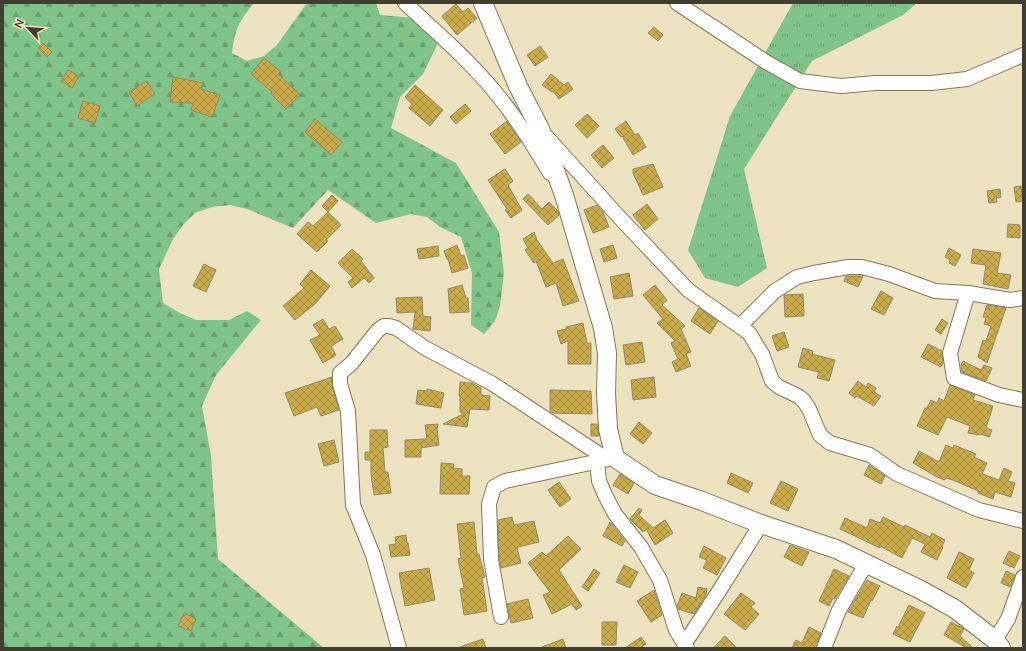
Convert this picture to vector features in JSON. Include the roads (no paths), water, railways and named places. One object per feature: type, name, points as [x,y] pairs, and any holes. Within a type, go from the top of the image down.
[{"type":"main road","points":[[483,3],[518,86],[540,129],[564,195],[603,328],[607,353],[606,393],[608,429],[615,458],[656,485],[761,524],[836,549],[921,590],[955,609],[998,644]]},
{"type":"street","points":[[406,3],[451,46],[494,91],[524,130],[564,195]]},
{"type":"street","points":[[677,3],[766,62],[800,81],[841,86],[875,83],[931,83],[967,79],[1023,55]]},
{"type":"street","points":[[540,129],[621,219],[688,290],[749,333],[762,354],[772,381],[779,387],[798,396],[804,401],[809,408],[820,435],[830,443],[870,455],[897,474],[979,510],[1023,521]]},
{"type":"street","points":[[740,326],[775,291],[797,277],[814,272],[848,267],[862,267],[889,274],[935,291],[968,293],[1010,300],[1023,298]]},
{"type":"street","points":[[968,293],[950,353],[954,378],[999,395],[1023,400]]},
{"type":"street","points":[[399,648],[373,555],[352,505],[348,411],[340,384],[340,373],[351,364],[378,330],[384,326],[396,328],[425,348],[493,384],[602,456],[615,458]]},
{"type":"street","points":[[501,617],[491,559],[489,504],[494,487],[505,481],[615,458]]},
{"type":"street","points":[[597,462],[599,481],[605,495],[615,514],[641,547],[660,580],[676,630],[686,646],[761,524]]},
{"type":"street","points":[[824,648],[839,610],[866,564]]},
{"type":"street","points":[[998,644],[1023,577]]}]
